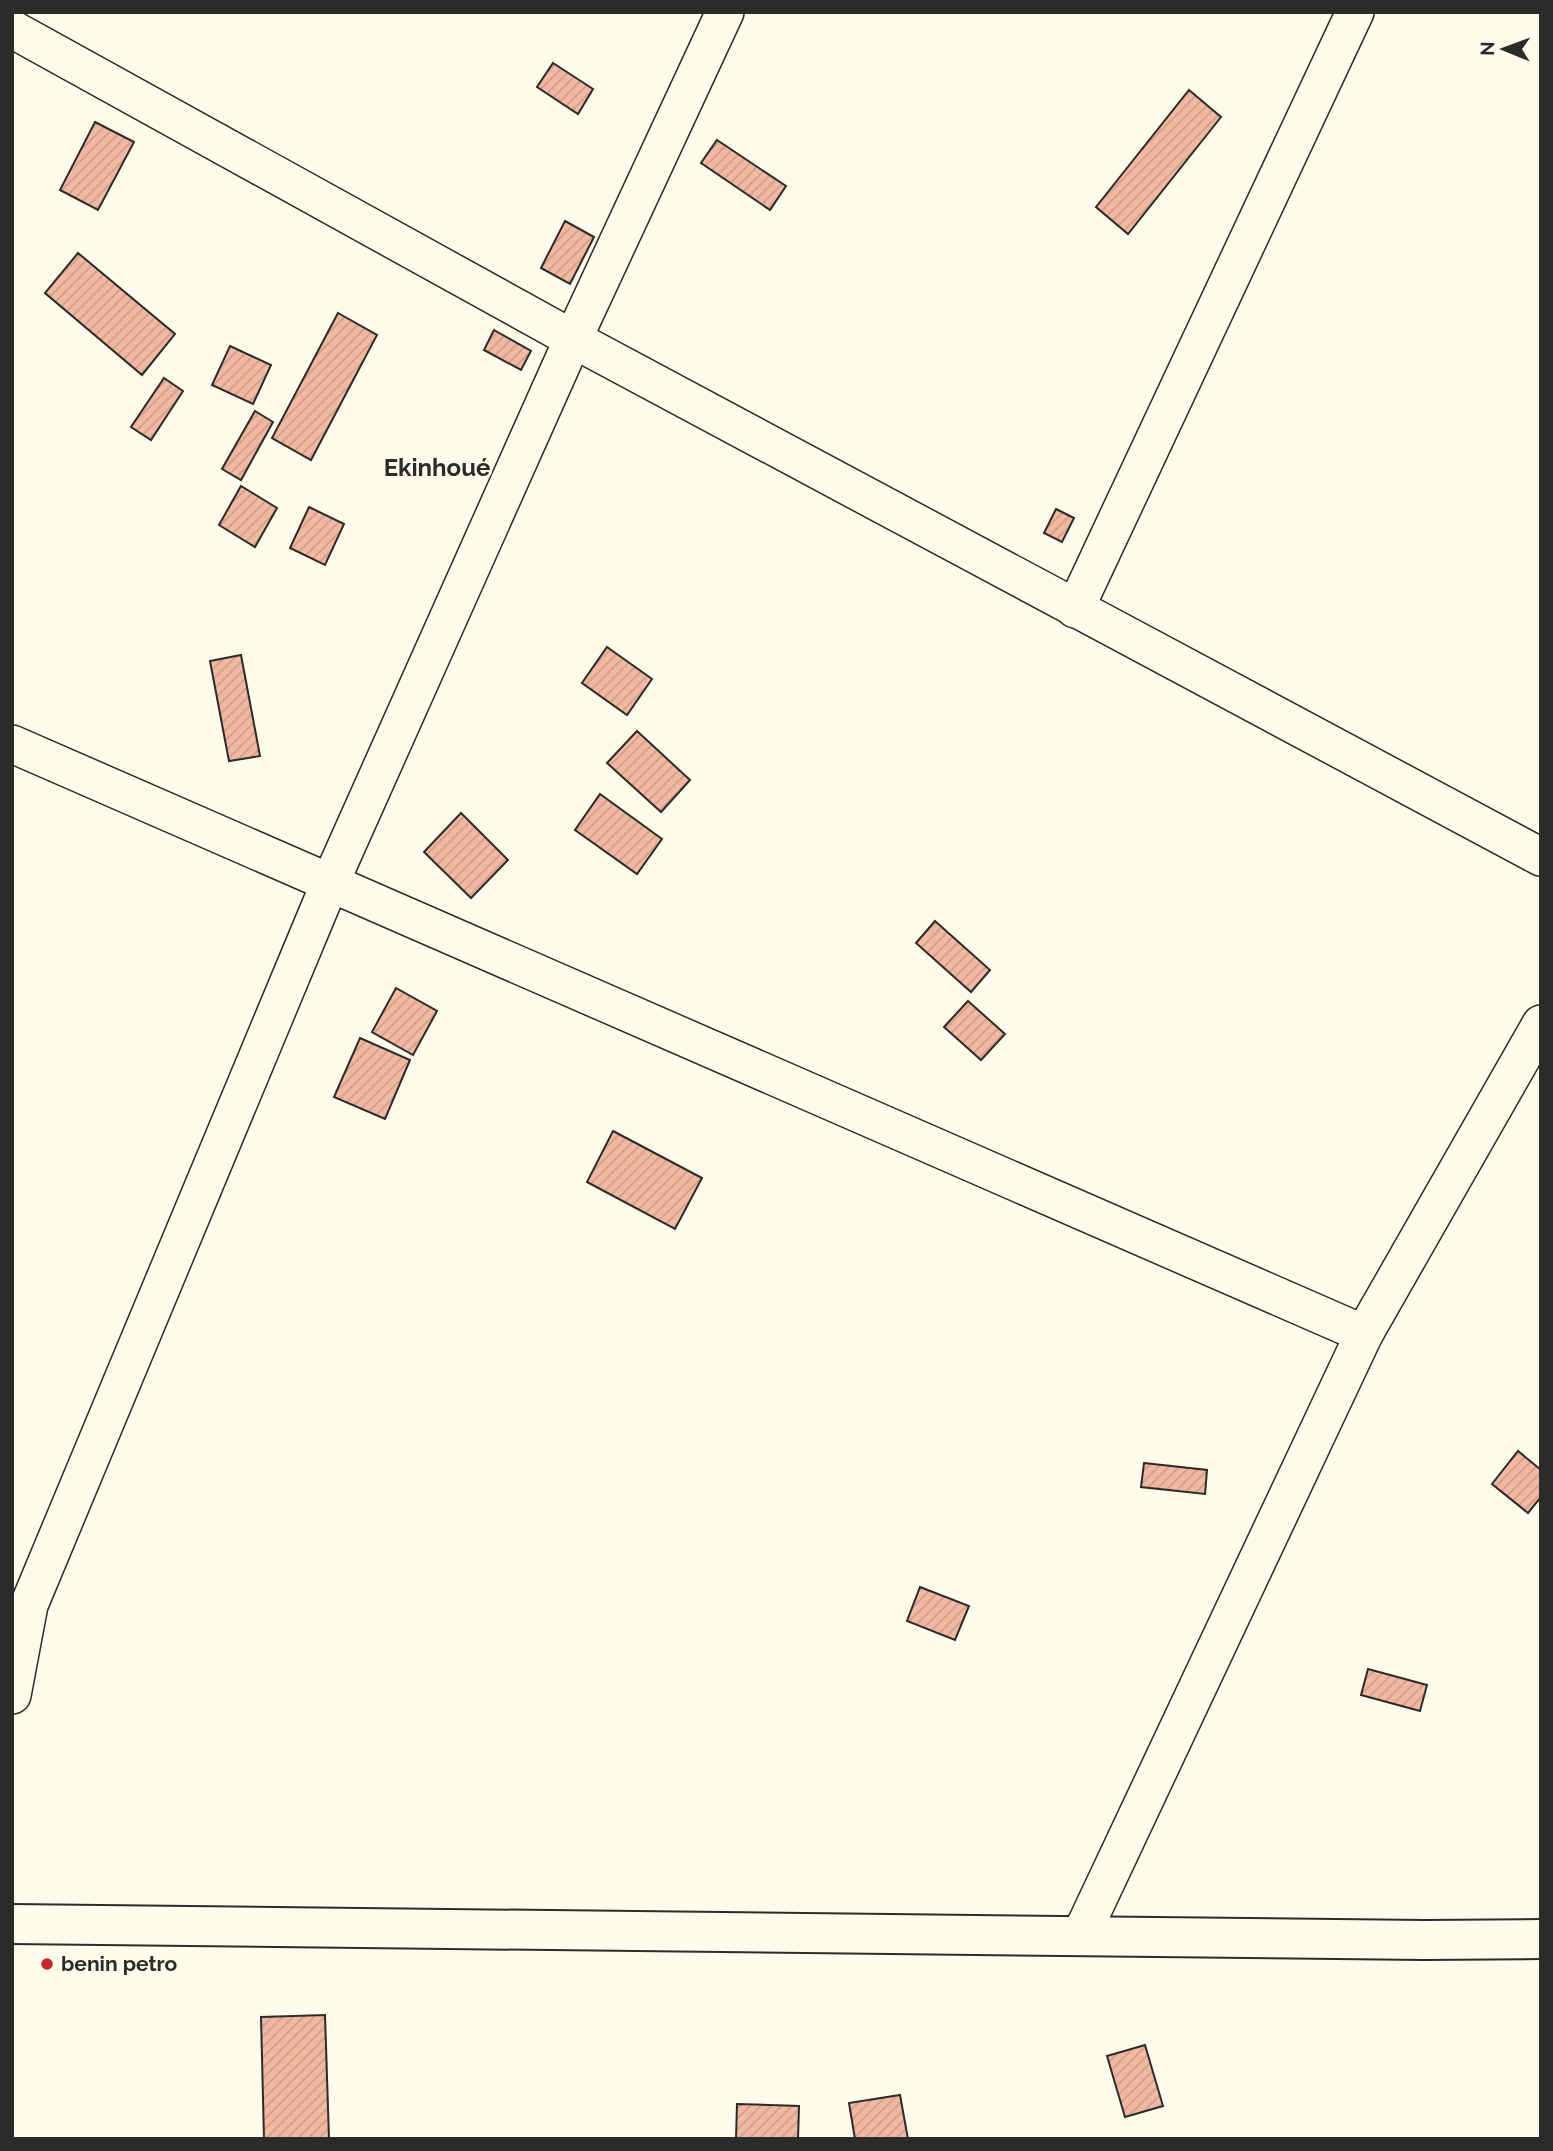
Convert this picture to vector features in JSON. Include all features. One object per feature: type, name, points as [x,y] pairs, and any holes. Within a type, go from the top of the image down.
[{"type":"main road","points":[[12,1924],[1424,1940],[1541,1939]]},
{"type":"street","points":[[12,1695],[21,1601],[330,883],[573,339],[725,12]]},
{"type":"street","points":[[1075,609],[1355,12]]},
{"type":"street","points":[[12,29],[573,339],[1541,857]]},
{"type":"street","points":[[12,744],[1364,1334]]},
{"type":"street","points":[[1081,1935],[1364,1334],[1541,1024]]},
{"type":"building","points":[[553,63],[593,89],[578,114],[537,87]]},
{"type":"building","points":[[1189,90],[1221,117],[1128,234],[1096,207]]},
{"type":"building","points":[[95,122],[134,142],[98,210],[60,190]]},
{"type":"building","points":[[717,140],[786,186],[770,210],[701,163]]},
{"type":"building","points":[[565,221],[594,237],[570,284],[541,268]]},
{"type":"building","points":[[78,253],[175,334],[142,375],[45,293]]},
{"type":"building","points":[[338,313],[377,335],[311,460],[272,438]]},
{"type":"building","points":[[494,330],[531,351],[521,370],[484,350]]},
{"type":"building","points":[[230,346],[271,365],[253,404],[212,385]]},
{"type":"building","points":[[164,378],[183,391],[151,440],[131,427]]},
{"type":"building","points":[[255,411],[273,422],[241,480],[222,469]]},
{"type":"building","points":[[241,486],[277,508],[255,547],[219,525]]},
{"type":"building","points":[[309,507],[344,524],[325,565],[290,548]]},
{"type":"building","points":[[1056,509],[1074,518],[1062,542],[1044,533]]},
{"type":"building","points":[[607,647],[652,679],[627,715],[582,683]]},
{"type":"building","points":[[241,655],[260,756],[229,761],[210,661]]},
{"type":"building","points":[[637,731],[690,780],[661,812],[607,763]]},
{"type":"building","points":[[600,794],[662,839],[637,874],[575,830]]},
{"type":"building","points":[[461,813],[508,860],[471,898],[424,852]]},
{"type":"building","points":[[935,921],[990,970],[971,992],[916,943]]},
{"type":"building","points":[[396,988],[437,1011],[413,1055],[372,1032]]},
{"type":"building","points":[[968,1001],[1005,1034],[981,1060],[944,1027]]},
{"type":"building","points":[[360,1038],[410,1060],[385,1119],[334,1097]]},
{"type":"building","points":[[613,1131],[702,1178],[675,1229],[587,1182]]},
{"type":"building","points":[[1518,1451],[1541,1470],[1541,1497],[1528,1513],[1492,1484]]},
{"type":"building","points":[[1144,1463],[1207,1470],[1205,1494],[1141,1487]]},
{"type":"building","points":[[920,1587],[969,1606],[955,1640],[907,1621]]},
{"type":"building","points":[[1368,1669],[1427,1685],[1420,1711],[1361,1695]]},
{"type":"building","points":[[325,2015],[329,2139],[264,2139],[261,2017]]},
{"type":"building","points":[[1145,2045],[1163,2106],[1125,2117],[1107,2056]]},
{"type":"building","points":[[900,2095],[908,2139],[855,2139],[849,2103]]},
{"type":"building","points":[[737,2104],[799,2106],[798,2139],[736,2139]]},
{"type":"place","name":"benin petro","points":[[47,1964]]},
{"type":"district","name":"Ekinhoué","points":[[437,468]]}]
